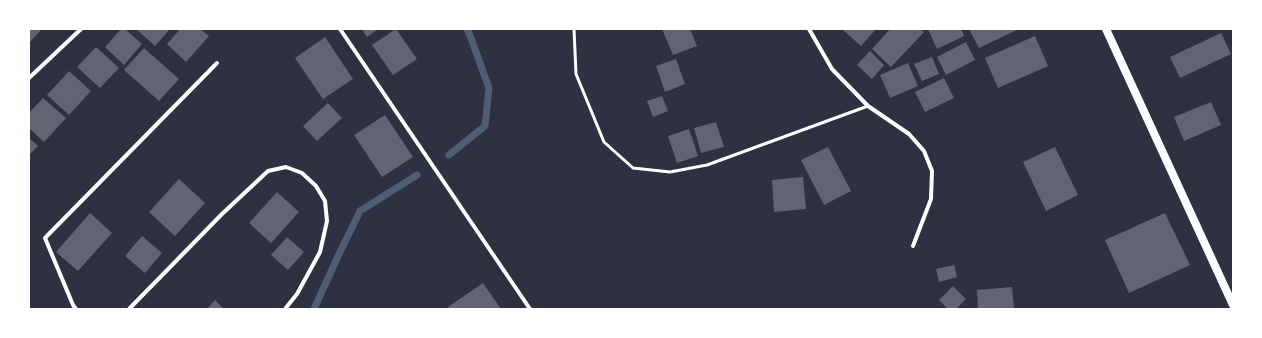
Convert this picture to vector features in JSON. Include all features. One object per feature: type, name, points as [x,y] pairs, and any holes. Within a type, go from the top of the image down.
[{"type":"main road","points":[[1106,29],[1233,305]]},
{"type":"street","points":[[29,78],[81,29]]},
{"type":"street","points":[[340,29],[530,309]]},
{"type":"street","points":[[809,29],[832,69],[868,106],[909,134],[924,151],[932,171],[931,199],[913,246]]},
{"type":"street","points":[[76,309],[45,238],[217,64]]},
{"type":"street","points":[[130,309],[222,214],[268,171],[286,167],[302,173],[316,186],[325,201],[327,221],[320,252],[296,294],[284,309]]},
{"type":"lane","points":[[574,29],[576,74],[604,142],[633,168],[670,172],[707,165],[868,106]]},
{"type":"building","points":[[29,29],[42,29],[29,43]]},
{"type":"building","points":[[121,29],[125,29],[142,44],[124,65],[105,47]]},
{"type":"building","points":[[136,29],[170,29],[155,46]]},
{"type":"building","points":[[180,29],[200,29],[209,36],[186,62],[167,44]]},
{"type":"building","points":[[362,29],[378,29],[367,37]]},
{"type":"building","points":[[396,29],[417,59],[393,75],[372,45]]},
{"type":"building","points":[[662,29],[690,29],[697,46],[673,55]]},
{"type":"building","points":[[842,29],[876,29],[861,46]]},
{"type":"building","points":[[890,29],[921,29],[924,32],[891,67],[872,49]]},
{"type":"building","points":[[928,29],[961,29],[964,36],[937,49]]},
{"type":"building","points":[[969,29],[1019,29],[979,48]]},
{"type":"building","points":[[1221,33],[1231,54],[1180,78],[1170,57]]},
{"type":"building","points":[[1035,36],[1048,66],[998,88],[985,58]]},
{"type":"building","points":[[325,37],[353,79],[323,99],[295,58]]},
{"type":"building","points":[[966,42],[975,60],[946,75],[937,57]]},
{"type":"building","points":[[96,47],[119,68],[100,88],[77,67]]},
{"type":"building","points":[[144,48],[179,79],[159,101],[124,70]]},
{"type":"building","points":[[870,51],[884,65],[872,79],[857,65]]},
{"type":"building","points":[[932,57],[939,74],[922,81],[914,64]]},
{"type":"building","points":[[676,59],[685,84],[665,92],[656,66]]},
{"type":"building","points":[[908,63],[918,86],[890,98],[880,75]]},
{"type":"building","points":[[69,71],[91,91],[69,115],[47,95]]},
{"type":"building","points":[[944,78],[954,98],[925,112],[915,92]]},
{"type":"building","points":[[662,96],[668,111],[653,117],[647,101]]},
{"type":"building","points":[[43,98],[66,118],[44,142],[29,128],[29,113]]},
{"type":"building","points":[[1211,102],[1221,125],[1184,141],[1174,117]]},
{"type":"building","points":[[328,103],[342,118],[317,141],[303,126]]},
{"type":"building","points":[[385,115],[413,157],[382,177],[354,135]]},
{"type":"building","points":[[716,122],[724,147],[701,153],[694,128]]},
{"type":"building","points":[[689,129],[698,156],[677,163],[668,136]]},
{"type":"building","points":[[29,138],[38,146],[29,155]]},
{"type":"building","points":[[828,147],[851,191],[824,205],[801,160]]},
{"type":"building","points":[[1055,147],[1078,195],[1046,211],[1023,162]]},
{"type":"building","points":[[803,177],[806,209],[774,212],[772,180]]},
{"type":"building","points":[[179,179],[205,203],[175,236],[149,212]]},
{"type":"building","points":[[277,192],[299,212],[271,243],[249,223]]},
{"type":"building","points":[[90,213],[112,233],[78,271],[56,252]]},
{"type":"building","points":[[1165,213],[1190,265],[1129,293],[1105,240]]},
{"type":"building","points":[[142,236],[162,253],[145,273],[125,256]]},
{"type":"building","points":[[287,237],[304,252],[288,270],[271,255]]},
{"type":"building","points":[[954,265],[957,277],[939,282],[936,269]]},
{"type":"building","points":[[483,283],[501,309],[450,309],[448,307]]},
{"type":"building","points":[[953,286],[966,299],[956,309],[948,309],[939,300]]},
{"type":"building","points":[[1012,287],[1014,309],[978,309],[977,290]]},
{"type":"building","points":[[215,300],[224,309],[207,309]]},
{"type":"waterway","points":[[449,155],[485,126],[489,88],[467,29]]},
{"type":"waterway","points":[[314,309],[360,211],[417,175]]}]
